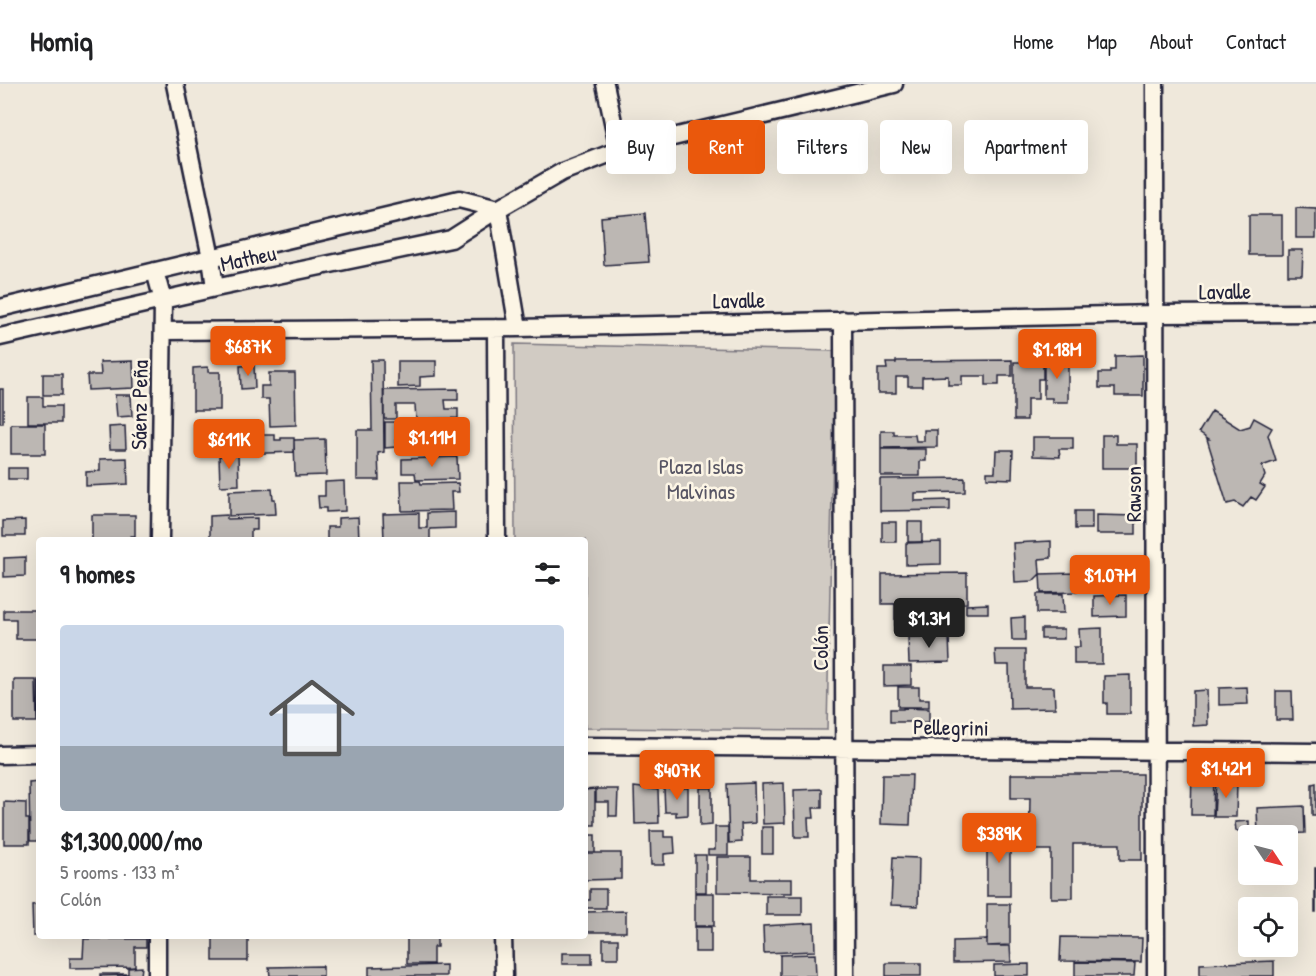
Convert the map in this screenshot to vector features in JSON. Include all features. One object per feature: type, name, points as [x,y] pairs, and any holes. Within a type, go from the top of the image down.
[{"type":"street","points":[[176,84],[212,258],[215,288]]},
{"type":"street","points":[[605,84],[613,120]]},
{"type":"street","name":"Matheu","points":[[676,136],[894,84]]},
{"type":"street","name":"Rawson","points":[[1155,84],[1156,976]]},
{"type":"street","name":"Matheu","points":[[0,337],[215,288],[451,239],[562,172],[606,155]]},
{"type":"street","name":"Matheu","points":[[0,308],[459,199],[498,209]]},
{"type":"street","points":[[498,209],[518,328]]},
{"type":"street","name":"Sáenz Peña","points":[[155,271],[163,300],[160,537]]},
{"type":"street","name":"Lavalle","points":[[163,332],[518,328],[1156,314],[1316,313]]},
{"type":"street","name":"Colón","points":[[843,320],[844,976]]},
{"type":"street","points":[[496,328],[497,537]]},
{"type":"street","name":"Pellegrini","points":[[588,746],[1316,752]]},
{"type":"street","points":[[0,755],[36,754]]},
{"type":"street","points":[[157,939],[157,976]]},
{"type":"street","points":[[503,939],[504,976]]},
{"type":"green space","name":"Plaza Islas Malvinas","points":[[514,344],[835,351],[827,730],[588,728],[588,537],[515,537]]},
{"type":"building","points":[[1296,208],[1316,209],[1316,238],[1296,238]]},
{"type":"building","points":[[645,213],[649,262],[604,265],[601,217]]},
{"type":"building","points":[[1249,215],[1282,215],[1282,255],[1249,255]]},
{"type":"building","points":[[1288,250],[1303,250],[1302,275],[1288,275]]},
{"type":"building","points":[[1143,355],[1143,396],[1115,396],[1115,388],[1099,388],[1099,373],[1110,373],[1110,370],[1115,370],[1115,356]]},
{"type":"building","points":[[1056,356],[1068,356],[1068,402],[1052,402],[1052,398],[1044,398],[1044,364],[1056,364]]},
{"type":"building","points":[[371,360],[383,360],[384,452],[378,453],[379,480],[357,480],[357,430],[372,430]]},
{"type":"building","points":[[1012,360],[1012,376],[999,376],[999,385],[986,385],[986,376],[962,376],[962,385],[948,385],[948,376],[922,377],[922,386],[908,386],[908,377],[896,377],[896,393],[878,393],[878,369],[887,369],[886,363]]},
{"type":"building","points":[[133,361],[134,388],[88,390],[87,375],[101,375],[100,362]]},
{"type":"building","points":[[398,361],[436,361],[436,376],[420,377],[420,386],[398,387]]},
{"type":"building","points":[[1014,362],[1043,362],[1043,379],[1038,379],[1038,399],[1027,399],[1027,420],[1014,420]]},
{"type":"building","points":[[254,365],[255,388],[241,389],[240,366]]},
{"type":"building","points":[[208,367],[208,372],[220,372],[220,410],[193,410],[193,368]]},
{"type":"building","points":[[269,373],[295,373],[296,425],[270,426],[269,399],[261,399],[261,386],[269,386]]},
{"type":"building","points":[[43,374],[62,374],[62,395],[43,395]]},
{"type":"building","points":[[0,389],[3,389],[3,423],[0,423]]},
{"type":"building","points":[[458,389],[458,400],[445,400],[446,409],[458,409],[458,418],[416,419],[415,405],[396,405],[396,419],[384,419],[384,390]]},
{"type":"building","points":[[115,395],[131,395],[132,416],[117,417]]},
{"type":"building","points":[[28,397],[43,397],[43,406],[61,406],[61,423],[28,423]]},
{"type":"building","points":[[1212,411],[1240,429],[1250,426],[1254,418],[1272,428],[1268,435],[1276,461],[1262,466],[1265,476],[1260,484],[1265,487],[1256,500],[1251,497],[1243,507],[1235,502],[1227,504],[1207,439],[1209,439],[1199,432]]},
{"type":"building","points":[[458,420],[458,451],[424,451],[424,442],[411,442],[411,431],[433,431],[433,421]]},
{"type":"building","points":[[385,422],[396,422],[396,447],[385,448]]},
{"type":"building","points":[[11,424],[45,424],[45,454],[11,454]]},
{"type":"building","points":[[125,426],[126,449],[110,449],[109,427]]},
{"type":"building","points":[[263,430],[263,435],[275,435],[275,440],[294,438],[294,452],[238,454],[237,431]]},
{"type":"building","points":[[924,430],[937,430],[937,447],[881,448],[881,431],[894,431],[894,435],[915,435],[916,441],[924,441]]},
{"type":"building","points":[[1102,435],[1116,435],[1116,444],[1137,444],[1137,468],[1102,468]]},
{"type":"building","points":[[1033,437],[1073,437],[1073,449],[1059,449],[1060,457],[1033,456]]},
{"type":"building","points":[[325,439],[326,475],[295,476],[294,440]]},
{"type":"building","points":[[881,449],[926,449],[926,461],[920,461],[920,476],[881,476]]},
{"type":"building","points":[[996,450],[1013,450],[1012,479],[987,478],[987,472],[995,472]]},
{"type":"building","points":[[238,455],[239,485],[220,486],[219,456]]},
{"type":"building","points":[[457,457],[458,479],[416,480],[415,473],[402,473],[402,459]]},
{"type":"building","points":[[127,458],[128,484],[86,486],[86,472],[100,471],[100,459]]},
{"type":"building","points":[[8,468],[27,468],[27,479],[8,479]]},
{"type":"building","points":[[965,478],[965,492],[915,493],[915,501],[950,500],[950,510],[880,511],[880,479]]},
{"type":"building","points":[[344,481],[345,511],[326,512],[326,508],[319,508],[318,496],[325,496],[325,482]]},
{"type":"building","points":[[401,481],[420,481],[421,484],[458,483],[459,492],[451,492],[452,510],[402,511]]},
{"type":"building","points":[[272,489],[276,514],[229,516],[229,491]]},
{"type":"building","points":[[1075,511],[1092,511],[1092,529],[1075,529]]},
{"type":"building","points":[[455,512],[455,528],[430,529],[430,537],[384,537],[383,514],[419,513],[419,528],[427,528],[427,513]]},
{"type":"building","points":[[92,515],[135,515],[135,536],[92,537]]},
{"type":"building","points":[[227,515],[227,519],[257,518],[257,530],[251,530],[251,537],[210,537],[210,516]]},
{"type":"building","points":[[1096,515],[1136,516],[1136,534],[1096,534]]},
{"type":"building","points":[[358,517],[359,537],[327,537],[327,527],[338,527],[338,518]]},
{"type":"building","points":[[25,520],[25,536],[3,536],[3,521]]},
{"type":"building","points":[[882,522],[896,522],[896,542],[882,542]]},
{"type":"building","points":[[908,522],[922,522],[922,542],[908,542]]},
{"type":"building","points":[[1051,541],[1051,558],[1039,559],[1040,574],[1033,581],[1015,582],[1013,543]]},
{"type":"building","points":[[941,542],[941,564],[906,565],[906,543]]},
{"type":"building","points":[[25,557],[25,576],[4,577],[4,558]]},
{"type":"building","points":[[967,573],[967,603],[882,604],[882,574]]},
{"type":"building","points":[[1077,573],[1077,592],[1041,593],[1040,574]]},
{"type":"building","points":[[1037,594],[1063,594],[1064,613],[1037,613]]},
{"type":"building","points":[[1126,595],[1126,616],[1094,617],[1094,596]]},
{"type":"building","points":[[988,604],[988,613],[966,613],[966,605]]},
{"type":"building","points":[[895,605],[937,605],[937,612],[946,612],[949,630],[895,631]]},
{"type":"building","points":[[4,610],[36,610],[36,639],[16,639],[16,619],[4,619]]},
{"type":"building","points":[[1025,617],[1025,640],[1012,640],[1011,618]]},
{"type":"building","points":[[1102,628],[1102,664],[1074,664],[1074,647],[1080,647],[1079,629]]},
{"type":"building","points":[[1041,629],[1064,629],[1064,639],[1041,639]]},
{"type":"building","points":[[949,636],[950,662],[909,663],[908,637]]},
{"type":"building","points":[[995,650],[1025,650],[1025,687],[1054,687],[1055,708],[1010,709],[1009,665],[996,665]]},
{"type":"building","points":[[884,666],[911,666],[911,685],[884,686]]},
{"type":"building","points":[[1130,675],[1130,714],[1107,714],[1107,703],[1104,703],[1104,676]]},
{"type":"building","points":[[14,680],[36,680],[36,722],[14,722]]},
{"type":"building","points":[[898,687],[919,687],[919,699],[929,699],[929,707],[898,707]]},
{"type":"building","points":[[1247,687],[1248,704],[1219,705],[1219,688]]},
{"type":"building","points":[[1207,690],[1208,725],[1193,726],[1193,691]]},
{"type":"building","points":[[1276,691],[1292,691],[1293,720],[1276,720]]},
{"type":"building","points":[[890,709],[929,709],[929,722],[890,722]]},
{"type":"building","points":[[1192,772],[1214,772],[1213,815],[1191,815]]},
{"type":"building","points":[[1011,774],[1142,774],[1142,860],[1120,860],[1120,844],[1073,844],[1073,898],[1051,898],[1051,850],[1029,850],[1030,798],[1011,798]]},
{"type":"building","points":[[882,775],[912,775],[910,825],[881,824]]},
{"type":"building","points":[[1216,781],[1237,782],[1236,817],[1214,817]]},
{"type":"building","points":[[36,782],[36,841],[30,841],[29,783]]},
{"type":"building","points":[[754,783],[755,823],[741,824],[742,842],[729,843],[727,784]]},
{"type":"building","points":[[784,783],[785,823],[763,824],[762,784]]},
{"type":"building","points":[[1316,783],[1316,815],[1312,815],[1312,784]]},
{"type":"building","points":[[634,787],[658,790],[659,823],[635,824]]},
{"type":"building","points":[[664,788],[688,788],[688,815],[676,816],[676,812],[665,812]]},
{"type":"building","points":[[700,788],[712,788],[712,825],[700,826]]},
{"type":"building","points":[[595,789],[595,825],[588,825],[588,790]]},
{"type":"building","points":[[596,789],[618,789],[617,816],[609,816],[609,802],[596,802]]},
{"type":"building","points":[[822,789],[822,808],[813,808],[814,818],[808,818],[809,837],[795,837],[794,790]]},
{"type":"building","points":[[4,802],[26,803],[26,819],[29,819],[29,844],[4,844]]},
{"type":"building","points":[[1304,806],[1305,833],[1298,833],[1298,825],[1258,825],[1257,808]]},
{"type":"building","points":[[1249,821],[1249,825],[1238,825],[1238,831],[1236,831],[1235,822]]},
{"type":"building","points":[[715,827],[728,827],[728,855],[708,855],[708,850],[715,850]]},
{"type":"building","points":[[762,827],[773,827],[773,854],[762,854]]},
{"type":"building","points":[[650,831],[664,831],[664,837],[674,837],[675,853],[664,854],[664,865],[651,865]]},
{"type":"building","points":[[1010,832],[1010,896],[987,896],[987,833]]},
{"type":"building","points":[[588,835],[595,835],[595,853],[588,853]]},
{"type":"building","points":[[588,853],[621,853],[621,879],[588,880]]},
{"type":"building","points":[[695,855],[706,855],[706,892],[695,892]]},
{"type":"building","points":[[717,857],[751,857],[751,879],[792,879],[792,893],[717,892]]},
{"type":"building","points":[[893,857],[919,858],[918,906],[891,905]]},
{"type":"building","points":[[1316,868],[1316,912],[1315,912]]},
{"type":"building","points":[[590,889],[606,889],[606,908],[588,908],[588,900],[590,900]]},
{"type":"building","points":[[695,893],[714,893],[714,926],[695,926]]},
{"type":"building","points":[[766,896],[802,896],[802,915],[766,915]]},
{"type":"building","points":[[36,904],[36,936],[33,936],[32,905]]},
{"type":"building","points":[[987,904],[1010,904],[1010,945],[987,946]]},
{"type":"building","points":[[626,911],[626,932],[588,932],[588,912]]},
{"type":"building","points":[[814,923],[815,951],[764,953],[763,926]]},
{"type":"building","points":[[695,927],[711,927],[711,952],[695,952]]},
{"type":"building","points":[[1061,937],[1142,938],[1141,962],[1060,961]]},
{"type":"building","points":[[84,939],[146,939],[146,947],[135,947],[135,967],[70,968],[70,958],[83,958]]},
{"type":"building","points":[[213,939],[248,939],[248,961],[213,961]]},
{"type":"building","points":[[407,939],[437,939],[437,947],[433,947],[433,964],[407,964]]},
{"type":"building","points":[[603,939],[618,939],[618,958],[603,958]]},
{"type":"building","points":[[987,940],[987,946],[1010,946],[1011,962],[953,963],[953,941]]},
{"type":"building","points":[[562,953],[592,953],[592,964],[562,964]]},
{"type":"building","points":[[815,954],[816,976],[780,976],[780,955]]},
{"type":"building","points":[[1274,961],[1274,976],[1200,976],[1200,964]]},
{"type":"building","points":[[1075,962],[1135,963],[1134,976],[1075,976]]},
{"type":"building","points":[[886,963],[921,963],[921,976],[886,976]]},
{"type":"building","points":[[1029,964],[1029,976],[994,976],[994,965]]},
{"type":"building","points":[[446,965],[446,976],[369,976],[369,967]]},
{"type":"building","points":[[323,966],[323,976],[270,976],[269,967]]},
{"type":"building","points":[[142,967],[141,975],[100,976],[100,974],[128,974],[128,968]]}]
